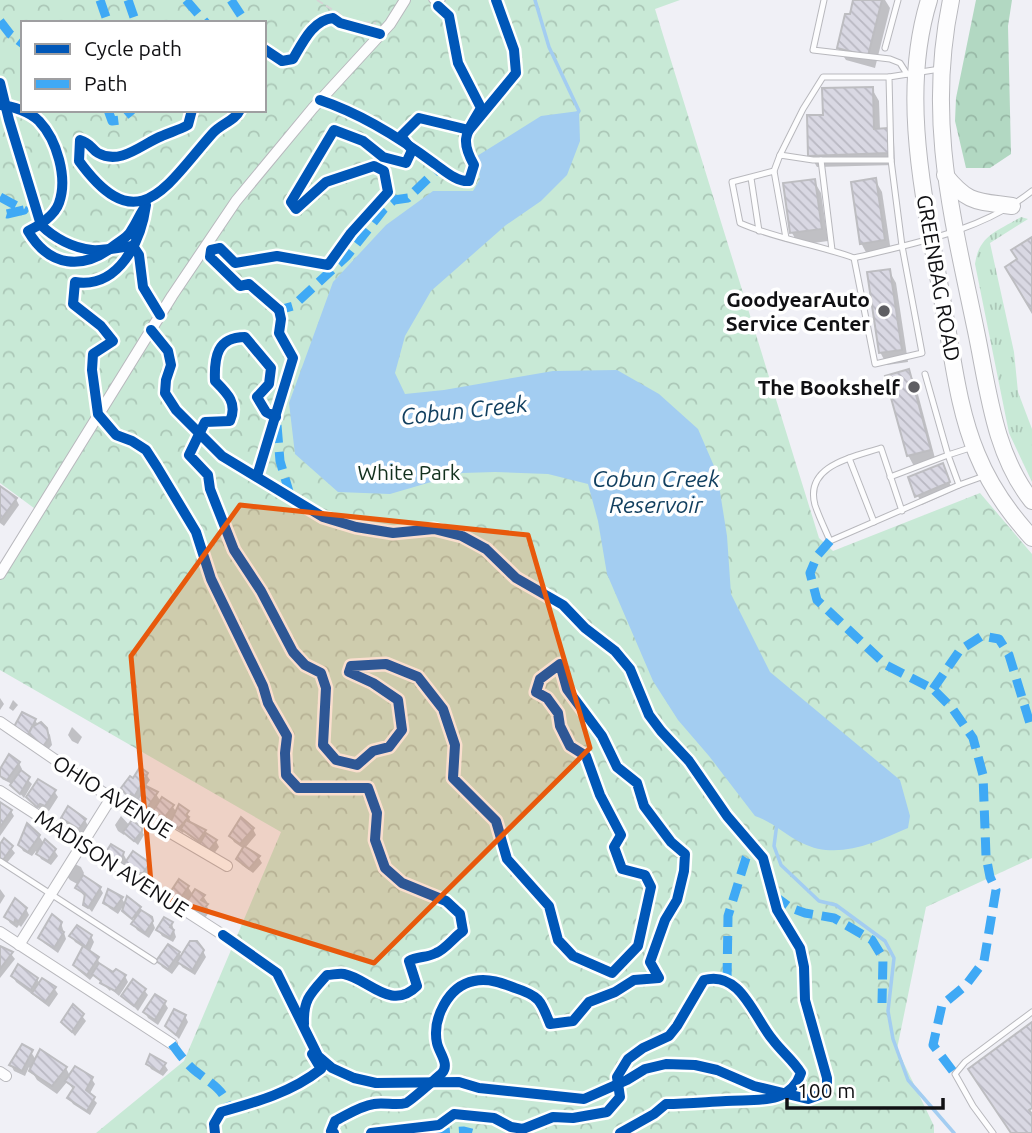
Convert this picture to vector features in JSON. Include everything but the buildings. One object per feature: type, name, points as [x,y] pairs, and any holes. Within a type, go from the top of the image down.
[{"type":"main road","name":"GREENBAG ROAD","points":[[929,0],[911,73],[921,168],[956,379],[974,446],[986,475],[1012,516],[1032,538]]},
{"type":"main road","name":"GREENBAG ROAD","points":[[951,0],[941,69],[940,115],[944,175],[994,419],[1009,463],[1032,501]]},
{"type":"main road","points":[[944,175],[966,198],[1012,206]]},
{"type":"street","points":[[0,574],[160,315],[236,201],[313,108],[390,24],[405,0]]},
{"type":"street","name":"OHIO AVENUE","points":[[0,722],[111,798],[227,866]]},
{"type":"street","name":"MADISON AVENUE","points":[[0,791],[223,935]]},
{"type":"street","points":[[19,945],[111,798]]},
{"type":"street","points":[[0,932],[172,1044]]},
{"type":"lane","points":[[432,0],[438,6],[442,0]]},
{"type":"lane","points":[[824,0],[813,50],[890,59],[900,63],[911,73]]},
{"type":"lane","points":[[885,48],[898,0]]},
{"type":"lane","points":[[786,238],[774,171],[803,109],[823,77],[889,77],[941,69]]},
{"type":"lane","points":[[853,258],[875,364],[922,354],[902,246],[891,160],[889,77]]},
{"type":"lane","points":[[780,155],[821,160],[891,160]]},
{"type":"lane","points":[[821,160],[832,250]]},
{"type":"lane","points":[[774,171],[732,182],[740,223],[853,258],[955,231],[1006,210],[1032,191]]},
{"type":"lane","points":[[751,178],[759,231]]},
{"type":"lane","points":[[925,374],[959,485]]},
{"type":"lane","points":[[890,477],[974,446]]},
{"type":"lane","points":[[902,510],[881,448],[834,463],[824,469],[815,489],[814,503],[830,541],[986,475]]},
{"type":"lane","points":[[849,458],[874,522]]},
{"type":"lane","points":[[0,861],[154,961]]},
{"type":"lane","points":[[992,1133],[955,1074],[965,1062],[1032,1013]]},
{"type":"path","points":[[317,0],[352,22],[390,24]]},
{"type":"path","points":[[257,476],[293,358],[279,334],[279,310]]},
{"type":"highlighted area","points":[[240,505],[528,535],[590,748],[374,963],[152,894],[131,656]]},
{"type":"green space","name":"White Park","points":[[0,0],[680,0],[655,9],[819,538],[833,551],[980,493],[1032,554],[1032,858],[926,907],[897,1049],[934,1126],[934,1133],[96,1133],[184,1061],[281,832],[0,670],[0,572],[38,511],[0,483]]},
{"type":"green space","points":[[326,0],[380,0],[365,13],[351,17]]},
{"type":"green space","points":[[976,0],[1012,0],[1008,26],[1011,154],[990,168],[966,168],[955,121],[956,98]]},
{"type":"green space","points":[[1021,217],[1028,219],[990,243],[1014,352],[1018,392],[1032,429],[1032,482],[1009,433],[975,264],[985,240]]},
{"type":"water","name":"Cobun Creek Reservoir","points":[[579,111],[580,141],[567,175],[541,201],[506,225],[431,291],[405,336],[395,373],[405,394],[553,371],[617,370],[659,394],[698,429],[717,473],[727,536],[731,594],[770,672],[900,780],[910,816],[908,828],[883,839],[843,850],[816,848],[755,816],[678,720],[653,681],[607,574],[598,521],[588,484],[548,474],[462,473],[390,494],[338,492],[295,454],[289,403],[333,282],[386,225],[433,191],[473,191],[480,179],[477,156],[541,116]]},
{"type":"waterway","name":"Cobun Creek","points":[[535,0],[549,47],[579,111],[577,114]]},
{"type":"waterway","name":"Cobun Creek","points":[[777,823],[774,846],[781,865],[819,901],[836,905],[885,941],[894,958],[888,1011],[893,1039],[908,1080],[954,1133]]},
{"type":"marked path","points":[[100,0],[107,21]]},
{"type":"marked path","points":[[128,0],[135,21]]},
{"type":"marked path","points":[[186,0],[204,21]]},
{"type":"marked path","points":[[231,0],[245,21]]},
{"type":"marked path","points":[[0,21],[21,42]]},
{"type":"marked path","points":[[109,112],[112,121],[120,120],[130,112]]},
{"type":"marked path","points":[[276,307],[279,310],[293,306],[347,256],[384,209],[394,200],[408,198],[440,167]]},
{"type":"marked path","points":[[0,197],[24,210],[7,214],[0,212]]},
{"type":"marked path","points":[[277,425],[280,461],[290,495]]},
{"type":"marked path","points":[[830,541],[817,556],[810,573],[817,600],[886,665],[933,689],[952,708],[973,738],[983,775],[986,856],[996,890],[984,961],[966,985],[942,1005],[933,1045],[955,1074]]},
{"type":"marked path","points":[[933,689],[960,650],[982,636],[999,639],[1009,655],[1032,730]]},
{"type":"marked path","points":[[727,981],[728,916],[746,858],[753,848]]},
{"type":"marked path","points":[[773,895],[791,908],[834,918],[872,940],[883,958],[882,1003]]},
{"type":"marked path","points":[[172,1044],[190,1067],[221,1093],[229,1110]]},
{"type":"marked path","points":[[432,1133],[472,1133]]},
{"type":"cycle path","points":[[279,310],[249,284],[240,286],[210,257],[211,250],[220,248],[235,263],[277,256],[328,265],[351,233],[388,192],[384,171],[374,166],[326,182],[296,209],[291,202],[334,130],[363,141],[383,157],[406,163],[412,150],[401,136],[419,118],[469,130],[516,73],[514,50],[496,0]]},
{"type":"cycle path","points":[[320,100],[380,127],[451,176],[469,181],[474,165],[466,142],[481,108],[458,63],[449,16],[438,6]]},
{"type":"cycle path","points":[[266,50],[282,61],[293,59],[314,27],[333,18],[340,23],[380,34]]},
{"type":"cycle path","points":[[0,83],[41,225],[64,242],[85,249],[133,246],[139,255],[143,287],[160,315]]},
{"type":"cycle path","points":[[0,105],[21,110]]},
{"type":"cycle path","points":[[25,112],[39,121],[51,138],[61,171],[59,203],[46,220],[28,231],[46,252],[67,261],[91,259],[128,235],[146,205],[139,233],[125,260],[104,278],[75,282],[73,304],[101,326],[113,341],[93,354],[92,370],[98,414],[116,435],[146,450],[196,532],[211,579],[263,686],[268,703],[287,736],[286,775],[298,788],[368,788],[377,813],[375,840],[385,868],[402,883],[446,901],[460,914],[463,931],[433,955],[409,961],[417,986],[398,996],[389,995],[344,974],[327,975],[309,997],[304,1024]]},
{"type":"cycle path","points":[[191,112],[188,125],[123,155],[115,157],[98,153],[80,140],[79,161],[100,185],[118,198],[135,202],[150,197],[165,187],[215,131],[239,112]]},
{"type":"cycle path","points":[[257,476],[293,358],[279,333],[279,310]]},
{"type":"cycle path","points":[[151,330],[168,351],[171,365],[165,393],[176,410],[222,456],[323,517],[356,527],[393,533],[434,529],[462,536],[486,549],[516,578],[563,605],[585,628],[615,651],[630,669],[649,715],[689,761],[727,816],[763,858],[777,910],[800,948],[804,967],[805,1000],[827,1078],[827,1088],[822,1094],[808,1099],[754,1086],[717,1070],[695,1065],[666,1064],[645,1069],[584,1099],[479,1088],[459,1082],[376,1083],[354,1078],[332,1068],[318,1056],[277,973],[223,935]]},
{"type":"cycle path","points":[[276,417],[266,412],[257,397],[269,384],[271,368],[245,337],[228,340],[219,350],[215,364],[215,381],[232,404],[230,421],[205,422],[189,455],[208,475],[210,489],[234,550],[261,591],[293,652],[305,665],[321,673],[326,688],[323,745],[336,760],[357,765],[373,751],[389,747],[402,730],[398,700],[373,683],[349,672],[351,666],[386,664],[418,677],[443,709],[455,745],[453,778],[496,821],[507,859],[549,906],[558,940],[573,956],[612,973],[638,946],[651,887],[645,875],[622,869],[614,847],[621,835],[600,795],[586,756],[570,746],[560,726],[558,713],[547,698],[536,692],[540,679],[560,664],[567,689],[602,736],[617,767],[637,783],[644,806],[671,842],[685,854],[677,900],[665,920],[650,962],[659,978],[634,980],[615,992],[589,1002],[573,1021],[550,1024],[542,1005],[530,994],[490,981],[480,980],[465,984],[450,996],[437,1024],[437,1043],[445,1066],[442,1073],[406,1103],[369,1105],[335,1121],[331,1131],[334,1133]]},
{"type":"cycle path","points":[[371,1133],[439,1125],[454,1114],[494,1118],[511,1127],[523,1129],[553,1117],[573,1118],[607,1112],[620,1097],[617,1077],[628,1059],[643,1048],[669,1036],[704,980],[717,979],[728,982],[737,989],[766,1031],[801,1073],[796,1084],[780,1096],[759,1100],[666,1104],[620,1133]]},
{"type":"cycle path","points":[[215,1133],[214,1124],[221,1112],[286,1090],[321,1069],[312,1054]]},
{"type":"place","name":"GoodyearAuto Service Center","points":[[884,311]]},
{"type":"place","name":"The Bookshelf","points":[[914,387]]}]
